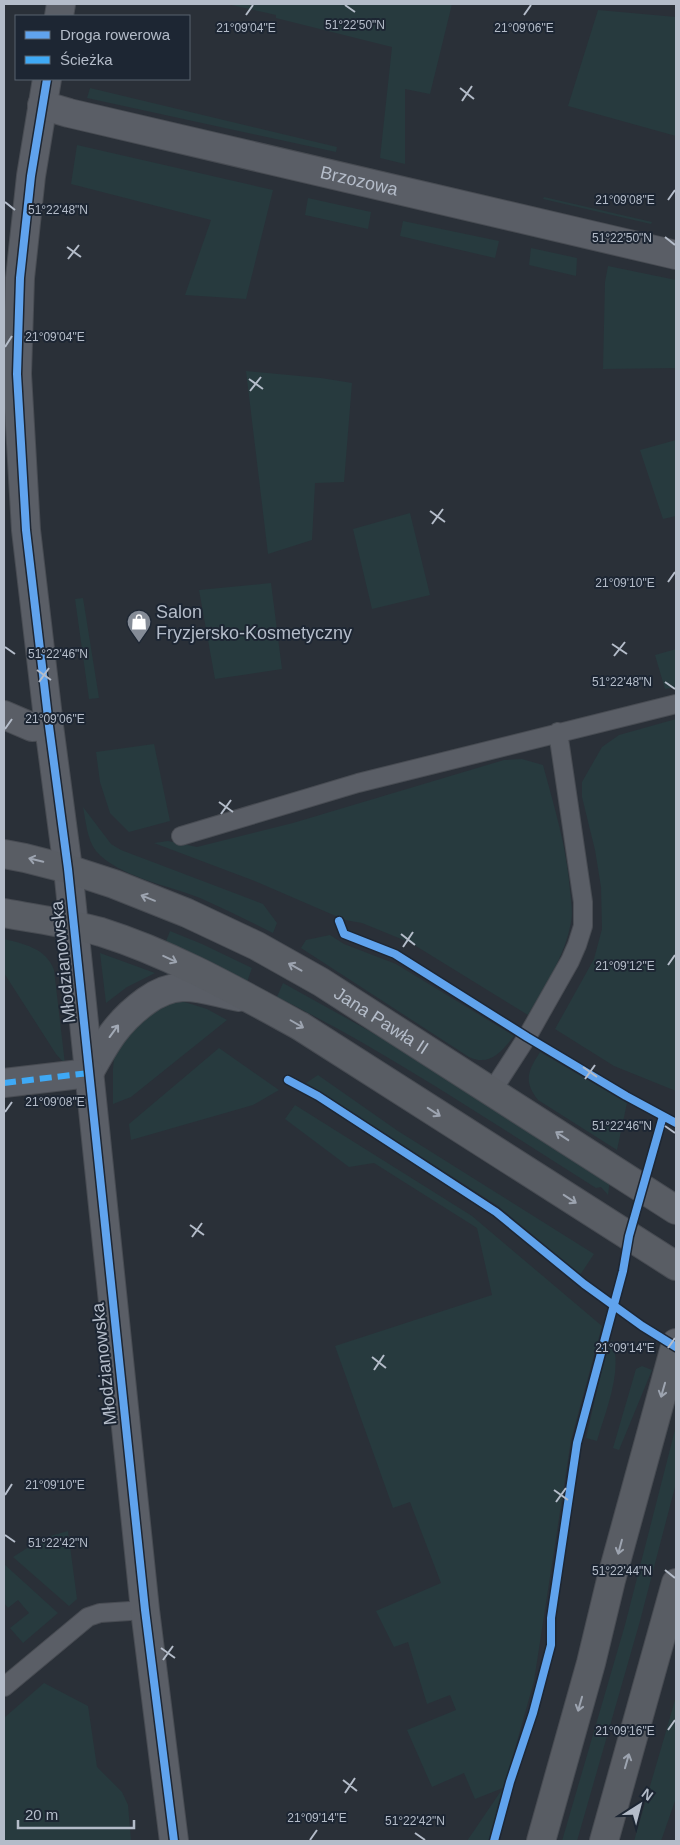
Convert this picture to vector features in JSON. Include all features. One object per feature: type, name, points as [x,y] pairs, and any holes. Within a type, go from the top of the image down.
[{"type":"street","name":"Brzozowa","points":[[45,92],[78,116],[676,256]]},
{"type":"street","name":"Młodzianowska","points":[[45,92],[31,176],[20,278],[17,374],[26,530],[68,869],[145,1610],[174,1841]]},
{"type":"street","points":[[4,715],[32,727],[49,726]]},
{"type":"street","name":"Jana Pawła II","points":[[4,854],[68,869],[114,884],[187,913],[257,946],[321,982],[676,1210]]},
{"type":"street","points":[[4,913],[101,932],[159,954],[254,1000],[309,1032],[676,1266]]},
{"type":"street","points":[[4,1082],[89,1073],[105,1044],[118,1026],[148,1000],[169,988],[192,988],[254,1000]]},
{"type":"street","points":[[622,1174],[663,1185],[676,1184]]},
{"type":"street","points":[[541,1841],[591,1663],[611,1580],[676,1343]]},
{"type":"street","points":[[604,1841],[676,1583]]},
{"type":"lane","points":[[181,836],[358,783],[676,704]]},
{"type":"lane","points":[[492,1091],[527,1037],[560,980],[577,945],[583,926],[584,902],[558,732]]},
{"type":"lane","points":[[5,1684],[88,1617],[100,1613],[145,1610]]},
{"type":"green space","points":[[227,4],[452,4],[430,94],[405,89],[405,164],[380,158],[392,47],[276,18],[276,15]]},
{"type":"green space","points":[[598,10],[676,17],[676,136],[568,106]]},
{"type":"green space","points":[[90,88],[337,147],[336,152],[87,98]]},
{"type":"green space","points":[[77,145],[273,190],[246,299],[185,295],[211,220],[71,184]]},
{"type":"green space","points":[[544,197],[652,222],[651,224],[543,199]]},
{"type":"green space","points":[[308,198],[371,212],[368,229],[305,215]]},
{"type":"green space","points":[[403,221],[499,241],[495,258],[400,236]]},
{"type":"green space","points":[[531,248],[577,258],[576,276],[529,265]]},
{"type":"green space","points":[[608,266],[676,280],[676,368],[603,369],[605,282]]},
{"type":"green space","points":[[246,371],[352,383],[344,482],[315,483],[312,540],[268,554]]},
{"type":"green space","points":[[676,440],[676,516],[663,519],[640,450]]},
{"type":"green space","points":[[410,513],[430,595],[372,609],[353,529]]},
{"type":"green space","points":[[271,583],[282,669],[215,679],[199,590]]},
{"type":"green space","points":[[83,598],[99,698],[89,699],[75,599]]},
{"type":"green space","points":[[676,649],[676,687],[665,689],[655,655]]},
{"type":"green space","points":[[676,719],[676,1091],[614,1066],[555,1029],[594,959],[602,929],[601,887],[595,850],[582,797],[582,782],[602,747],[619,735]]},
{"type":"green space","points":[[154,744],[170,821],[129,832],[110,813],[100,782],[96,752]]},
{"type":"green space","points":[[522,759],[543,765],[563,843],[572,910],[568,935],[559,959],[528,1015],[411,943],[362,923],[345,920],[257,882],[154,843],[168,841],[197,847],[293,823],[504,760]]},
{"type":"green space","points":[[83,807],[111,844],[121,850],[263,904],[277,923],[273,933],[200,898],[130,874],[105,860],[96,851],[91,841]]},
{"type":"green space","points":[[170,931],[252,968],[247,982],[165,944]]},
{"type":"green space","points":[[330,935],[344,944],[396,964],[514,1036],[500,1052],[489,1059],[476,1060],[469,1057],[301,948],[306,940]]},
{"type":"green space","points":[[4,939],[34,948],[46,957],[54,970],[65,1064],[56,1054],[4,973]]},
{"type":"green space","points":[[100,953],[155,973],[127,987],[106,1003]]},
{"type":"green space","points":[[283,983],[391,1043],[610,1179],[608,1195],[601,1187],[596,1188],[399,1064],[277,997]]},
{"type":"green space","points":[[178,1000],[207,1009],[227,1020],[131,1097],[113,1104],[115,1048],[159,1004]]},
{"type":"green space","points":[[219,1048],[279,1090],[253,1105],[131,1140],[129,1124]]},
{"type":"green space","points":[[540,1052],[627,1103],[617,1150],[538,1100],[530,1087],[529,1076]]},
{"type":"green space","points":[[318,1075],[398,1131],[594,1254],[580,1275],[498,1206],[306,1083]]},
{"type":"green space","points":[[295,1105],[472,1216],[602,1326],[571,1440],[534,1681],[489,1841],[467,1841],[503,1788],[475,1799],[464,1773],[432,1787],[407,1730],[456,1710],[450,1695],[427,1704],[408,1642],[394,1647],[376,1611],[441,1583],[410,1502],[393,1508],[335,1346],[492,1295],[477,1228],[374,1163],[349,1167],[285,1119]]},
{"type":"green space","points":[[612,1339],[616,1364],[609,1403],[597,1441],[586,1438],[605,1356]]},
{"type":"green space","points":[[642,1366],[652,1370],[619,1450],[613,1448],[636,1369]]},
{"type":"green space","points":[[676,1426],[676,1483],[640,1621],[577,1841],[562,1841],[625,1625]]},
{"type":"green space","points":[[68,1531],[77,1599],[69,1606],[13,1557],[43,1538]]},
{"type":"green space","points":[[4,1564],[58,1613],[23,1643],[10,1628],[29,1613],[18,1600],[8,1608],[4,1603]]},
{"type":"green space","points":[[44,1683],[88,1706],[97,1767],[122,1792],[128,1805],[131,1841],[4,1841],[4,1718]]},
{"type":"green space","points":[[676,1697],[676,1798],[661,1841],[634,1841]]},
{"type":"marked path","points":[[4,1083],[89,1073]]},
{"type":"cycle path","points":[[47,80],[31,176],[20,278],[17,374],[26,530],[68,869],[145,1610],[174,1841]]},
{"type":"cycle path","points":[[339,921],[344,934],[395,954],[527,1037],[626,1096],[676,1123]]},
{"type":"cycle path","points":[[288,1080],[318,1096],[496,1212],[584,1284],[642,1326],[676,1347]]},
{"type":"cycle path","points":[[494,1841],[510,1782],[533,1713],[551,1645],[551,1618],[577,1443],[623,1271],[629,1236],[663,1116]]},
{"type":"place","name":"Salon Fryzjersko-Kosmetyczny","points":[[139,643]]}]
